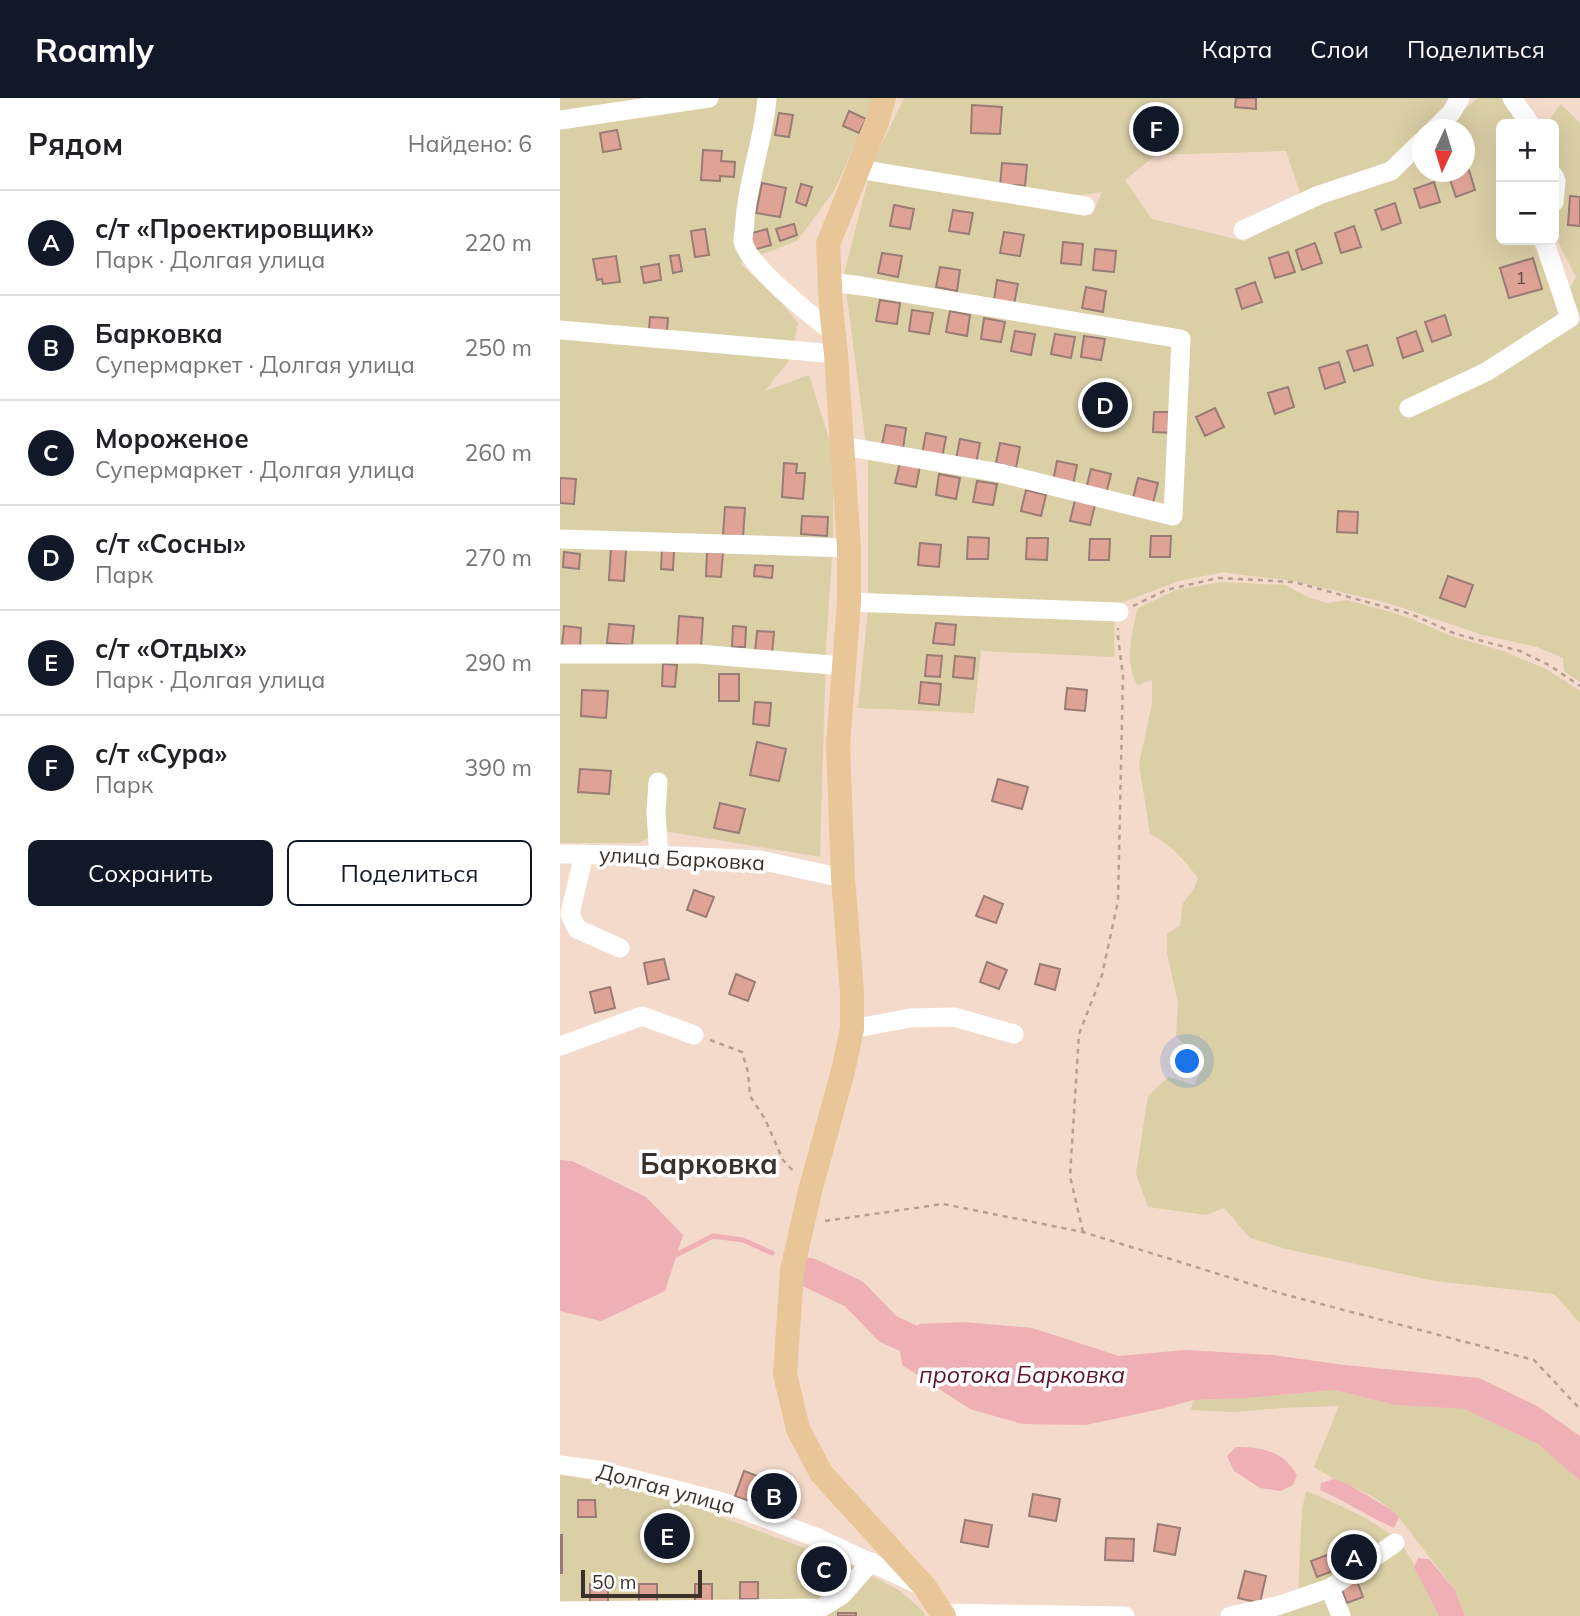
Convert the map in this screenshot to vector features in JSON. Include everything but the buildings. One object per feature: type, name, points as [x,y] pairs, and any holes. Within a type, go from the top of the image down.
[{"type":"main road","points":[[884,98],[828,244],[849,548],[849,602],[838,745],[852,1029],[792,1271],[785,1374],[798,1429],[821,1473],[925,1587],[944,1615]]},
{"type":"street","points":[[560,120],[709,98]]},
{"type":"street","points":[[767,98],[746,206],[743,242],[749,257],[835,343]]},
{"type":"street","points":[[1445,119],[1460,98]]},
{"type":"street","points":[[1512,98],[1527,119]]},
{"type":"street","points":[[1243,230],[1319,195],[1391,171],[1412,151]]},
{"type":"street","points":[[858,169],[1085,206]]},
{"type":"street","points":[[1409,408],[1486,372],[1570,318],[1546,245]]},
{"type":"street","points":[[830,282],[1181,339],[1174,516],[1000,473],[843,446]]},
{"type":"street","points":[[560,330],[835,343]]},
{"type":"street","points":[[560,539],[849,548]]},
{"type":"street","points":[[849,602],[1119,612]]},
{"type":"street","points":[[560,654],[698,653],[844,666]]},
{"type":"street","points":[[658,782],[656,813],[659,856]]},
{"type":"street","name":"улица Барковка","points":[[560,854],[760,860],[843,878]]},
{"type":"street","points":[[584,854],[570,914],[578,929],[620,948]]},
{"type":"street","points":[[560,1046],[642,1016],[694,1035]]},
{"type":"street","points":[[852,1029],[910,1018],[954,1017],[1014,1034]]},
{"type":"street","name":"Долгая улица","points":[[560,1465],[598,1470],[719,1501],[818,1538],[925,1587]]},
{"type":"street","points":[[1230,1616],[1277,1606],[1330,1588],[1395,1543]]},
{"type":"street","points":[[560,1611],[821,1608],[842,1595],[871,1562]]},
{"type":"street","points":[[1330,1588],[1341,1616]]},
{"type":"street","points":[[944,1615],[1125,1616]]},
{"type":"path","points":[[1083,1232],[1070,1176],[1073,1124],[1079,1034],[1102,975],[1118,901],[1123,676],[1118,637],[1119,612],[1166,590],[1218,578],[1294,582],[1411,614],[1456,635],[1520,651],[1549,665],[1580,686]]},
{"type":"path","points":[[694,1035],[742,1052],[748,1072],[750,1096],[765,1119],[783,1160],[810,1191]]},
{"type":"path","points":[[802,1224],[943,1204],[1083,1232],[1283,1294],[1534,1360],[1580,1409]]},
{"type":"shaded area","points":[[560,98],[872,98],[868,116],[834,191],[797,241],[740,263],[781,302],[798,323],[791,358],[765,391],[809,375],[835,458],[820,857],[664,831],[638,843],[560,843]]},
{"type":"shaded area","points":[[904,98],[1450,98],[1433,119],[1412,119],[1412,139],[1388,162],[1301,196],[1286,151],[1156,155],[1125,180],[1152,219],[1244,241],[1412,153],[1412,182],[1475,182],[1475,119],[1453,119],[1478,98],[1504,98],[1519,119],[1496,119],[1496,245],[1534,245],[1558,308],[1576,277],[1559,244],[1559,203],[1565,188],[1559,173],[1559,119],[1550,119],[1561,104],[1580,123],[1580,682],[1564,671],[1563,658],[1537,647],[1483,635],[1388,603],[1289,580],[1224,572],[1179,581],[1115,605],[1114,657],[981,651],[974,713],[858,708],[868,610],[868,460],[844,274],[868,180],[1092,215],[1102,192],[1065,197],[872,164]]},
{"type":"shaded area","points":[[1221,582],[1285,585],[1310,598],[1328,603],[1347,600],[1391,612],[1451,636],[1503,651],[1546,669],[1580,691],[1580,1323],[1554,1294],[1435,1281],[1286,1249],[1250,1238],[1224,1208],[1206,1215],[1148,1207],[1136,1174],[1148,1096],[1168,1077],[1194,1085],[1204,1065],[1176,1036],[1178,1003],[1167,953],[1167,934],[1180,926],[1183,903],[1194,889],[1198,878],[1171,848],[1150,834],[1139,764],[1152,704],[1152,680],[1138,685],[1134,678],[1130,659],[1132,636],[1138,608],[1176,590]]},
{"type":"shaded area","points":[[1335,1390],[1395,1405],[1464,1409],[1538,1444],[1580,1481],[1580,1616],[1465,1616],[1454,1589],[1395,1512],[1375,1498],[1314,1467],[1339,1406],[1234,1412],[1191,1410],[1193,1400]]},
{"type":"shaded area","points":[[560,1475],[605,1482],[697,1508],[850,1565],[899,1590],[924,1612],[925,1616],[560,1616]]},
{"type":"shaded area","points":[[1306,1491],[1359,1515],[1396,1539],[1414,1564],[1439,1616],[1261,1616],[1298,1592],[1302,1510]]},
{"type":"water","points":[[560,1160],[572,1161],[646,1197],[683,1235],[665,1291],[601,1321],[560,1311]]},
{"type":"water","name":"протока Барковка","points":[[963,1322],[1032,1328],[1119,1356],[1185,1350],[1273,1355],[1479,1378],[1537,1406],[1580,1436],[1580,1481],[1538,1444],[1464,1409],[1395,1405],[1335,1390],[1193,1400],[1086,1425],[1022,1424],[970,1409],[902,1365],[900,1350],[919,1324]]},
{"type":"water","points":[[1236,1447],[1255,1448],[1278,1456],[1297,1475],[1293,1485],[1281,1491],[1260,1488],[1234,1471],[1227,1456]]},
{"type":"water","points":[[1334,1479],[1348,1484],[1395,1512],[1399,1518],[1394,1528],[1320,1490],[1321,1483]]},
{"type":"water","points":[[1418,1558],[1429,1559],[1454,1589],[1465,1616],[1439,1616],[1414,1567]]},
{"type":"waterway","points":[[672,1257],[713,1236],[743,1240],[772,1253]]},
{"type":"waterway","points":[[810,1273],[854,1294],[888,1329],[947,1352]]},
{"type":"place","name":"с/т «Сура»","points":[[1156,129]]},
{"type":"place","name":"с/т «Сосны»","points":[[1105,405]]},
{"type":"place","name":"Барковка","points":[[774,1496]]},
{"type":"place","name":"с/т «Отдых»","points":[[667,1536]]},
{"type":"place","name":"с/т «Проектировщик»","points":[[1354,1557]]},
{"type":"place","name":"Мороженое","points":[[824,1569]]},
{"type":"district","name":"Барковка","points":[[709,1164]]}]
